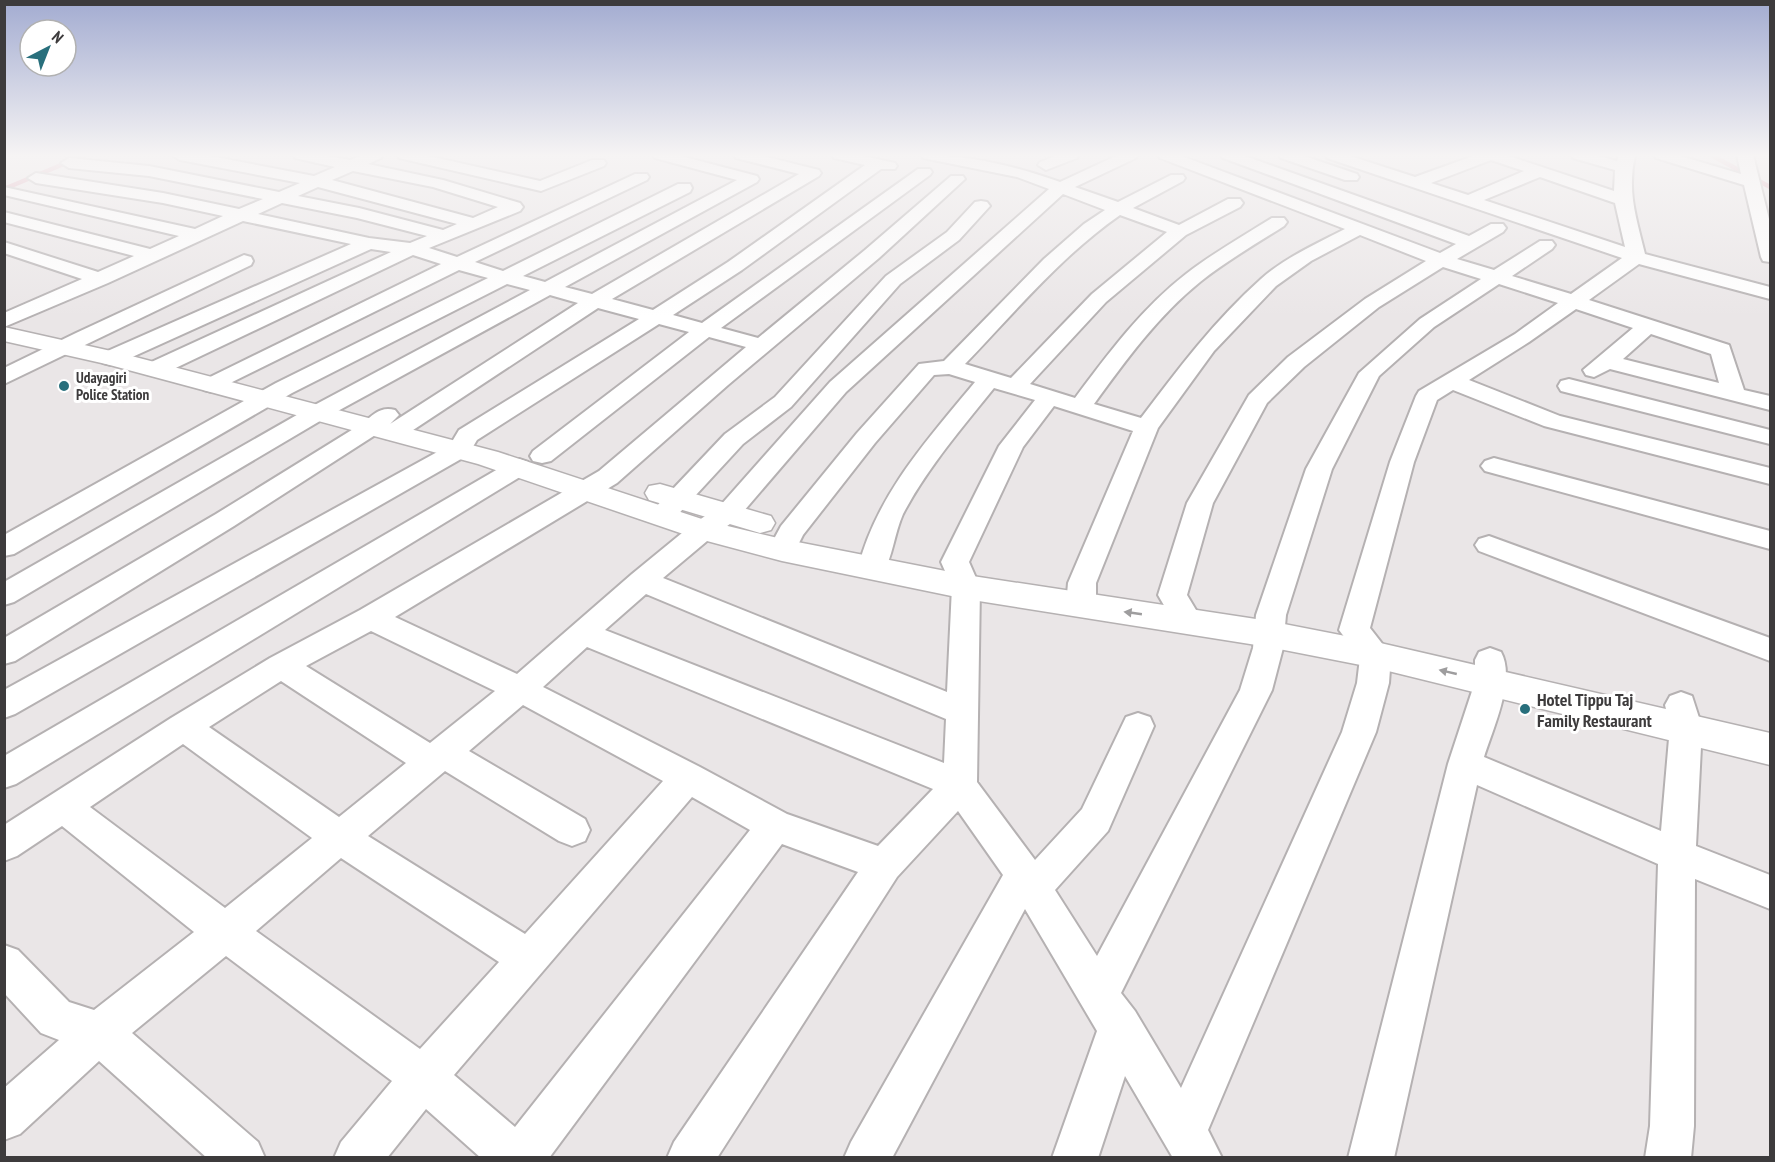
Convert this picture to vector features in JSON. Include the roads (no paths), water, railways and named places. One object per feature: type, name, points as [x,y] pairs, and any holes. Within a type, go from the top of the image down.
[{"type":"main road","points":[[5,323],[531,461],[715,522],[786,541],[961,574],[1270,624],[1365,643],[1683,716],[1770,726]]},
{"type":"main road","points":[[1683,716],[1770,749]]},
{"type":"street","points":[[86,209],[198,235]]},
{"type":"street","points":[[216,209],[369,243],[412,249],[547,289],[762,345]]},
{"type":"street","points":[[5,323],[256,209]]},
{"type":"street","points":[[337,209],[446,236]]},
{"type":"street","points":[[429,209],[475,224]]},
{"type":"street","points":[[164,364],[412,249],[508,209]]},
{"type":"street","points":[[221,380],[458,263],[584,209]]},
{"type":"street","points":[[4,548],[274,394],[642,209]]},
{"type":"street","points":[[4,595],[328,408],[695,209]]},
{"type":"street","points":[[4,653],[751,209]]},
{"type":"street","points":[[4,705],[463,443],[735,266],[815,209]]},
{"type":"street","points":[[4,774],[531,461],[866,209]]},
{"type":"street","points":[[4,844],[281,666],[370,618],[597,483],[926,209]]},
{"type":"street","points":[[670,507],[734,439],[783,402],[893,280],[953,236],[978,209]]},
{"type":"street","points":[[4,1118],[99,1033],[520,689],[642,581],[715,522],[838,387],[1038,209]]},
{"type":"street","points":[[950,367],[1074,242],[1118,209]]},
{"type":"street","points":[[1119,209],[1180,231]]},
{"type":"street","points":[[1015,387],[1099,298],[1180,231],[1222,209]]},
{"type":"street","points":[[1308,209],[1441,260],[1721,351],[1734,395]]},
{"type":"street","points":[[1379,209],[1471,243]]},
{"type":"street","points":[[1444,209],[1546,244],[1770,293]]},
{"type":"street","points":[[1488,209],[1628,263]]},
{"type":"street","points":[[1625,209],[1628,263]]},
{"type":"street","points":[[1759,209],[1770,256]]},
{"type":"street","points":[[4,217],[153,255]]},
{"type":"street","points":[[1080,407],[1115,359],[1153,315],[1193,279],[1278,222]]},
{"type":"street","points":[[1179,608],[1200,503],[1257,400],[1296,363],[1372,303],[1497,228]]},
{"type":"street","points":[[1082,594],[1146,427],[1206,345],[1269,282],[1304,257],[1359,229]]},
{"type":"street","points":[[121,353],[369,243]]},
{"type":"street","points":[[1075,1158],[1110,1010],[1256,690],[1268,648],[1270,624],[1319,470],[1370,373],[1427,323],[1546,244]]},
{"type":"street","points":[[4,247],[101,279]]},
{"type":"street","points":[[4,376],[244,261]]},
{"type":"street","points":[[1191,1146],[1359,732],[1373,683],[1365,643],[1402,462],[1427,396],[1576,302],[1628,263]]},
{"type":"street","points":[[1552,421],[1569,386],[1607,362],[1647,326]]},
{"type":"street","points":[[1607,362],[1770,403]]},
{"type":"street","points":[[786,541],[912,384],[927,369],[950,367],[1146,427]]},
{"type":"street","points":[[873,558],[910,477],[989,380]]},
{"type":"street","points":[[1452,381],[1552,421],[1770,476]]},
{"type":"street","points":[[1569,386],[1770,436]]},
{"type":"street","points":[[690,1158],[884,865],[960,784],[963,712],[961,574],[1011,446],[1049,398]]},
{"type":"street","points":[[1494,466],[1770,540]]},
{"type":"street","points":[[1490,545],[1770,650]]},
{"type":"street","points":[[642,581],[963,712]]},
{"type":"street","points":[[370,618],[520,689],[688,777],[775,826],[884,865]]},
{"type":"street","points":[[584,634],[960,784],[1027,881],[1110,1010],[1191,1146]]},
{"type":"street","points":[[281,666],[436,757],[572,830]]},
{"type":"street","points":[[1371,1158],[1465,764],[1490,671]]},
{"type":"street","points":[[1668,1158],[1672,1126],[1677,855],[1683,716]]},
{"type":"street","points":[[867,1158],[1027,881],[1051,870],[1095,820],[1138,726]]},
{"type":"street","points":[[183,727],[339,837],[529,959]]},
{"type":"street","points":[[1465,764],[1677,855],[1770,892]]},
{"type":"street","points":[[357,1158],[423,1078],[688,777]]},
{"type":"street","points":[[63,806],[225,932],[423,1078],[519,1158],[775,826]]},
{"type":"street","points":[[4,964],[56,1018],[99,1033],[242,1158]]},
{"type":"place","name":"Udayagiri Police Station","points":[[64,386]]},
{"type":"place","name":"Hotel Tippu Taj Family Restaurant","points":[[1525,709]]}]
